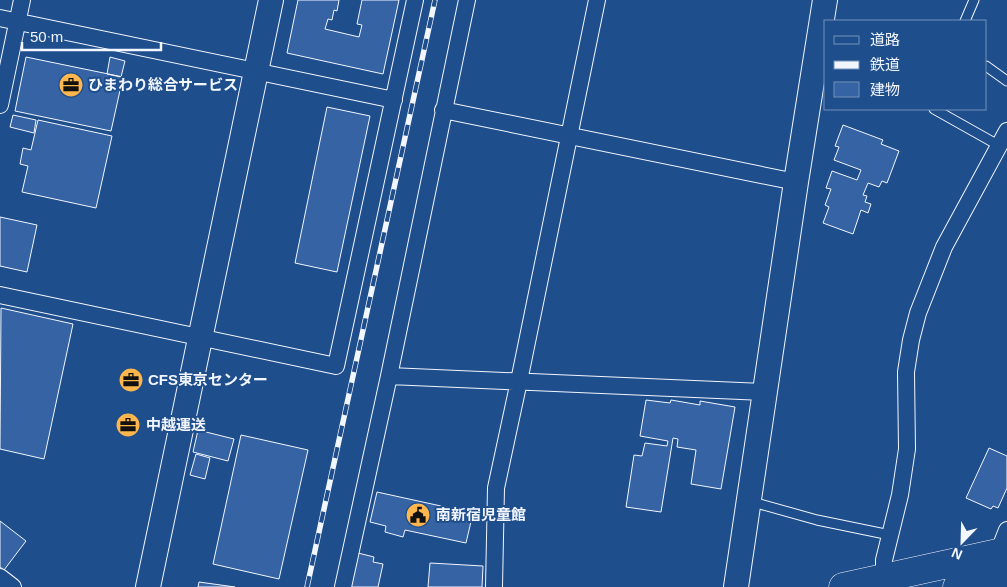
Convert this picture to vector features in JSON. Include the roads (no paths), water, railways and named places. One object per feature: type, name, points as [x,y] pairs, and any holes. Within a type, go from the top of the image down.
[{"type":"highway","points":[[843,587],[1005,553]]},
{"type":"highway","points":[[957,587],[1005,553]]},
{"type":"street","points":[[0,105],[22,0]]},
{"type":"street","points":[[148,587],[271,0]]},
{"type":"street","points":[[0,295],[336,366],[415,0]]},
{"type":"street","points":[[342,587],[389,376],[467,0]]},
{"type":"street","points":[[494,587],[496,488],[597,0]]},
{"type":"street","points":[[736,587],[796,182],[821,58],[825,0]]},
{"type":"street","points":[[0,18],[394,100]]},
{"type":"street","points":[[443,110],[796,182]]},
{"type":"street","points":[[884,579],[884,560],[900,495],[907,449],[906,372],[918,313],[944,247],[1007,131]]},
{"type":"street","points":[[389,376],[766,392]]},
{"type":"street","points":[[0,577],[13,587]]},
{"type":"lane","points":[[965,20],[974,0]]},
{"type":"lane","points":[[987,67],[1007,82]]},
{"type":"lane","points":[[936,110],[998,145]]},
{"type":"lane","points":[[749,501],[817,520],[890,535]]},
{"type":"railway","points":[[307,587],[435,0]]},
{"type":"place","name":"ひまわり総合サービス","points":[[71,85]]},
{"type":"place","name":"CFS東京センター","points":[[131,380]]},
{"type":"place","name":"中越運送","points":[[128,425]]},
{"type":"place","name":"南新宿児童館","points":[[418,515]]}]
